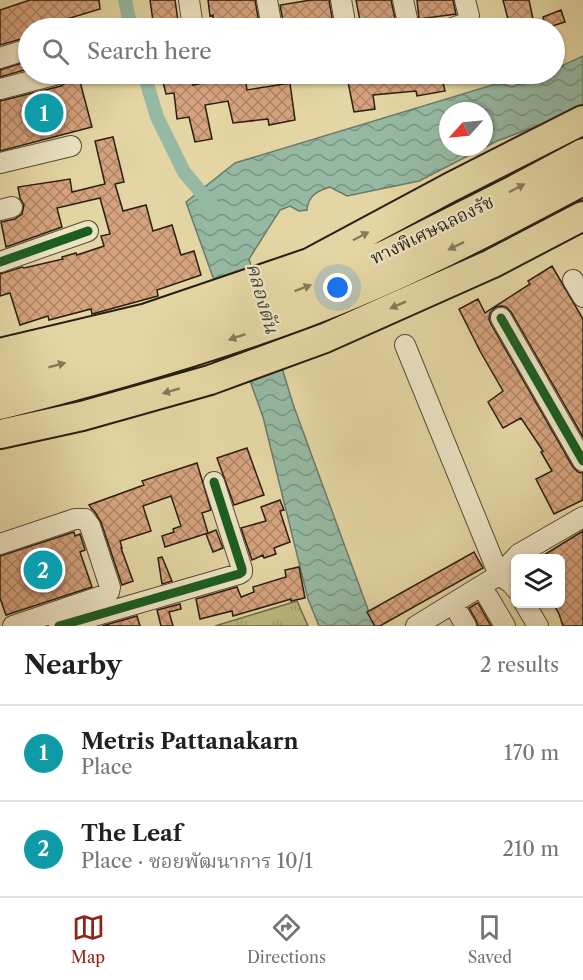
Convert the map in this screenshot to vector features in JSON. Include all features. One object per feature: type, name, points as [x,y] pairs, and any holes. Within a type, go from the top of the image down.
[{"type":"highway","points":[[0,353],[147,318],[309,263],[583,120]]},
{"type":"highway","name":"ทางพิเศษฉลองรัช","points":[[0,380],[158,337],[297,290],[387,254],[583,153]]},
{"type":"highway","name":"ทางพิเศษฉลองรัช","points":[[0,405],[168,360],[301,315],[394,276],[583,182]]},
{"type":"highway","points":[[0,434],[82,416],[210,380],[325,338],[491,264],[583,216]]},
{"type":"street","points":[[189,0],[192,18]]},
{"type":"street","points":[[267,0],[270,18]]},
{"type":"street","points":[[341,0],[344,18]]},
{"type":"street","points":[[404,0],[408,18]]},
{"type":"street","points":[[465,0],[468,18]]},
{"type":"street","points":[[0,58],[18,52]]},
{"type":"street","points":[[0,89],[19,84]]},
{"type":"street","points":[[0,163],[71,146]]},
{"type":"street","points":[[0,262],[88,231]]},
{"type":"street","points":[[501,318],[583,461]]},
{"type":"street","points":[[405,345],[508,582]]},
{"type":"street","points":[[59,626],[242,572],[214,482]]},
{"type":"street","points":[[438,626],[463,620],[508,582],[519,554],[583,517]]},
{"type":"street","points":[[0,544],[81,518],[89,524],[110,586],[109,592],[105,595],[13,626]]},
{"type":"street","points":[[416,626],[508,582]]},
{"type":"street","points":[[488,597],[505,626]]},
{"type":"street","points":[[528,608],[538,626]]},
{"type":"green space","points":[[297,601],[308,626],[215,626]]},
{"type":"water","points":[[583,56],[583,109],[493,143],[493,102],[439,102],[439,156],[468,156],[419,181],[347,196],[330,187],[321,190],[311,198],[307,210],[299,211],[290,206],[280,210],[249,259],[293,404],[374,626],[319,626],[308,599],[263,417],[186,202],[235,163],[496,84],[512,87],[519,84],[565,84],[565,64]]},
{"type":"building","points":[[30,0],[99,0],[100,9],[70,18],[18,18],[18,40],[0,45],[0,10]]},
{"type":"building","points":[[150,0],[175,0],[178,18],[153,18]]},
{"type":"building","points":[[208,0],[255,0],[258,18],[213,18],[213,15],[210,16]]},
{"type":"building","points":[[311,0],[329,0],[332,18],[282,18],[280,5]]},
{"type":"building","points":[[356,0],[391,0],[395,18],[359,18]]},
{"type":"building","points":[[417,0],[453,0],[456,14],[419,18]]},
{"type":"building","points":[[503,0],[529,0],[533,18],[508,18]]},
{"type":"building","points":[[561,10],[564,18],[543,18]]},
{"type":"building","points":[[18,64],[18,72],[0,77],[0,70]]},
{"type":"building","points":[[81,84],[92,127],[0,151],[0,101],[61,86]]},
{"type":"building","points":[[164,84],[246,84],[247,90],[290,84],[295,120],[269,125],[268,119],[233,123],[228,101],[205,105],[212,139],[195,142],[189,117],[177,119],[174,93],[166,94]]},
{"type":"building","points":[[348,84],[443,84],[445,91],[417,96],[416,91],[373,95],[375,109],[354,112]]},
{"type":"building","points":[[113,137],[124,182],[115,184],[123,211],[146,205],[153,231],[172,225],[181,255],[194,251],[201,275],[157,290],[158,296],[92,314],[91,309],[49,320],[48,316],[20,325],[10,293],[0,296],[0,274],[63,259],[62,257],[76,253],[77,255],[104,246],[101,236],[110,234],[100,198],[57,208],[62,227],[6,247],[1,222],[15,219],[22,214],[24,205],[18,187],[70,179],[72,192],[105,184],[95,141]]},
{"type":"building","points":[[552,266],[583,319],[583,437],[511,312],[506,307],[496,307],[490,313],[489,319],[573,467],[583,473],[583,500],[554,514],[536,479],[552,471],[541,452],[543,451],[521,418],[503,428],[488,402],[503,391],[459,309],[478,299],[485,313],[530,284],[528,281]]},
{"type":"building","points":[[247,448],[264,495],[234,505],[217,458]]},
{"type":"building","points":[[197,463],[211,510],[202,513],[208,533],[165,547],[162,536],[174,532],[173,529],[181,526],[171,496],[143,506],[151,531],[120,541],[133,581],[122,585],[101,522],[89,505],[144,485],[142,481]]},
{"type":"building","points":[[280,500],[284,510],[280,511],[290,542],[274,548],[276,554],[264,558],[263,555],[252,560],[241,528],[266,521],[261,507]]},
{"type":"building","points":[[216,530],[223,548],[213,552],[206,534]]},
{"type":"building","points":[[583,531],[583,626],[563,626],[556,608],[565,608],[565,554],[546,554]]},
{"type":"building","points":[[74,532],[75,536],[80,534],[85,550],[80,552],[92,587],[6,615],[0,598],[0,556]]},
{"type":"building","points":[[474,552],[483,568],[380,626],[375,626],[367,612]]},
{"type":"building","points":[[162,557],[172,581],[162,584],[158,558]]},
{"type":"building","points":[[299,567],[305,598],[291,601],[291,599],[233,616],[232,611],[200,619],[196,599],[237,587],[241,597],[254,592],[253,587],[286,577],[285,570]]},
{"type":"building","points":[[477,603],[491,626],[478,626],[469,608]]},
{"type":"building","points":[[180,604],[181,609],[169,612],[173,626],[161,626],[157,610]]},
{"type":"building","points":[[137,616],[140,626],[102,626]]},
{"type":"waterway","points":[[125,0],[129,18]]},
{"type":"waterway","points":[[147,84],[157,117],[184,172],[211,204]]},
{"type":"cycle path","points":[[0,262],[88,231]]},
{"type":"cycle path","points":[[501,318],[583,461]]},
{"type":"cycle path","points":[[59,626],[242,572],[214,482]]},
{"type":"place","name":"Metris Pattanakarn","points":[[44,113]]},
{"type":"place","name":"The Leaf","points":[[43,570]]},
{"type":"water label","name":"คลองตัน","points":[[263,298]]}]
